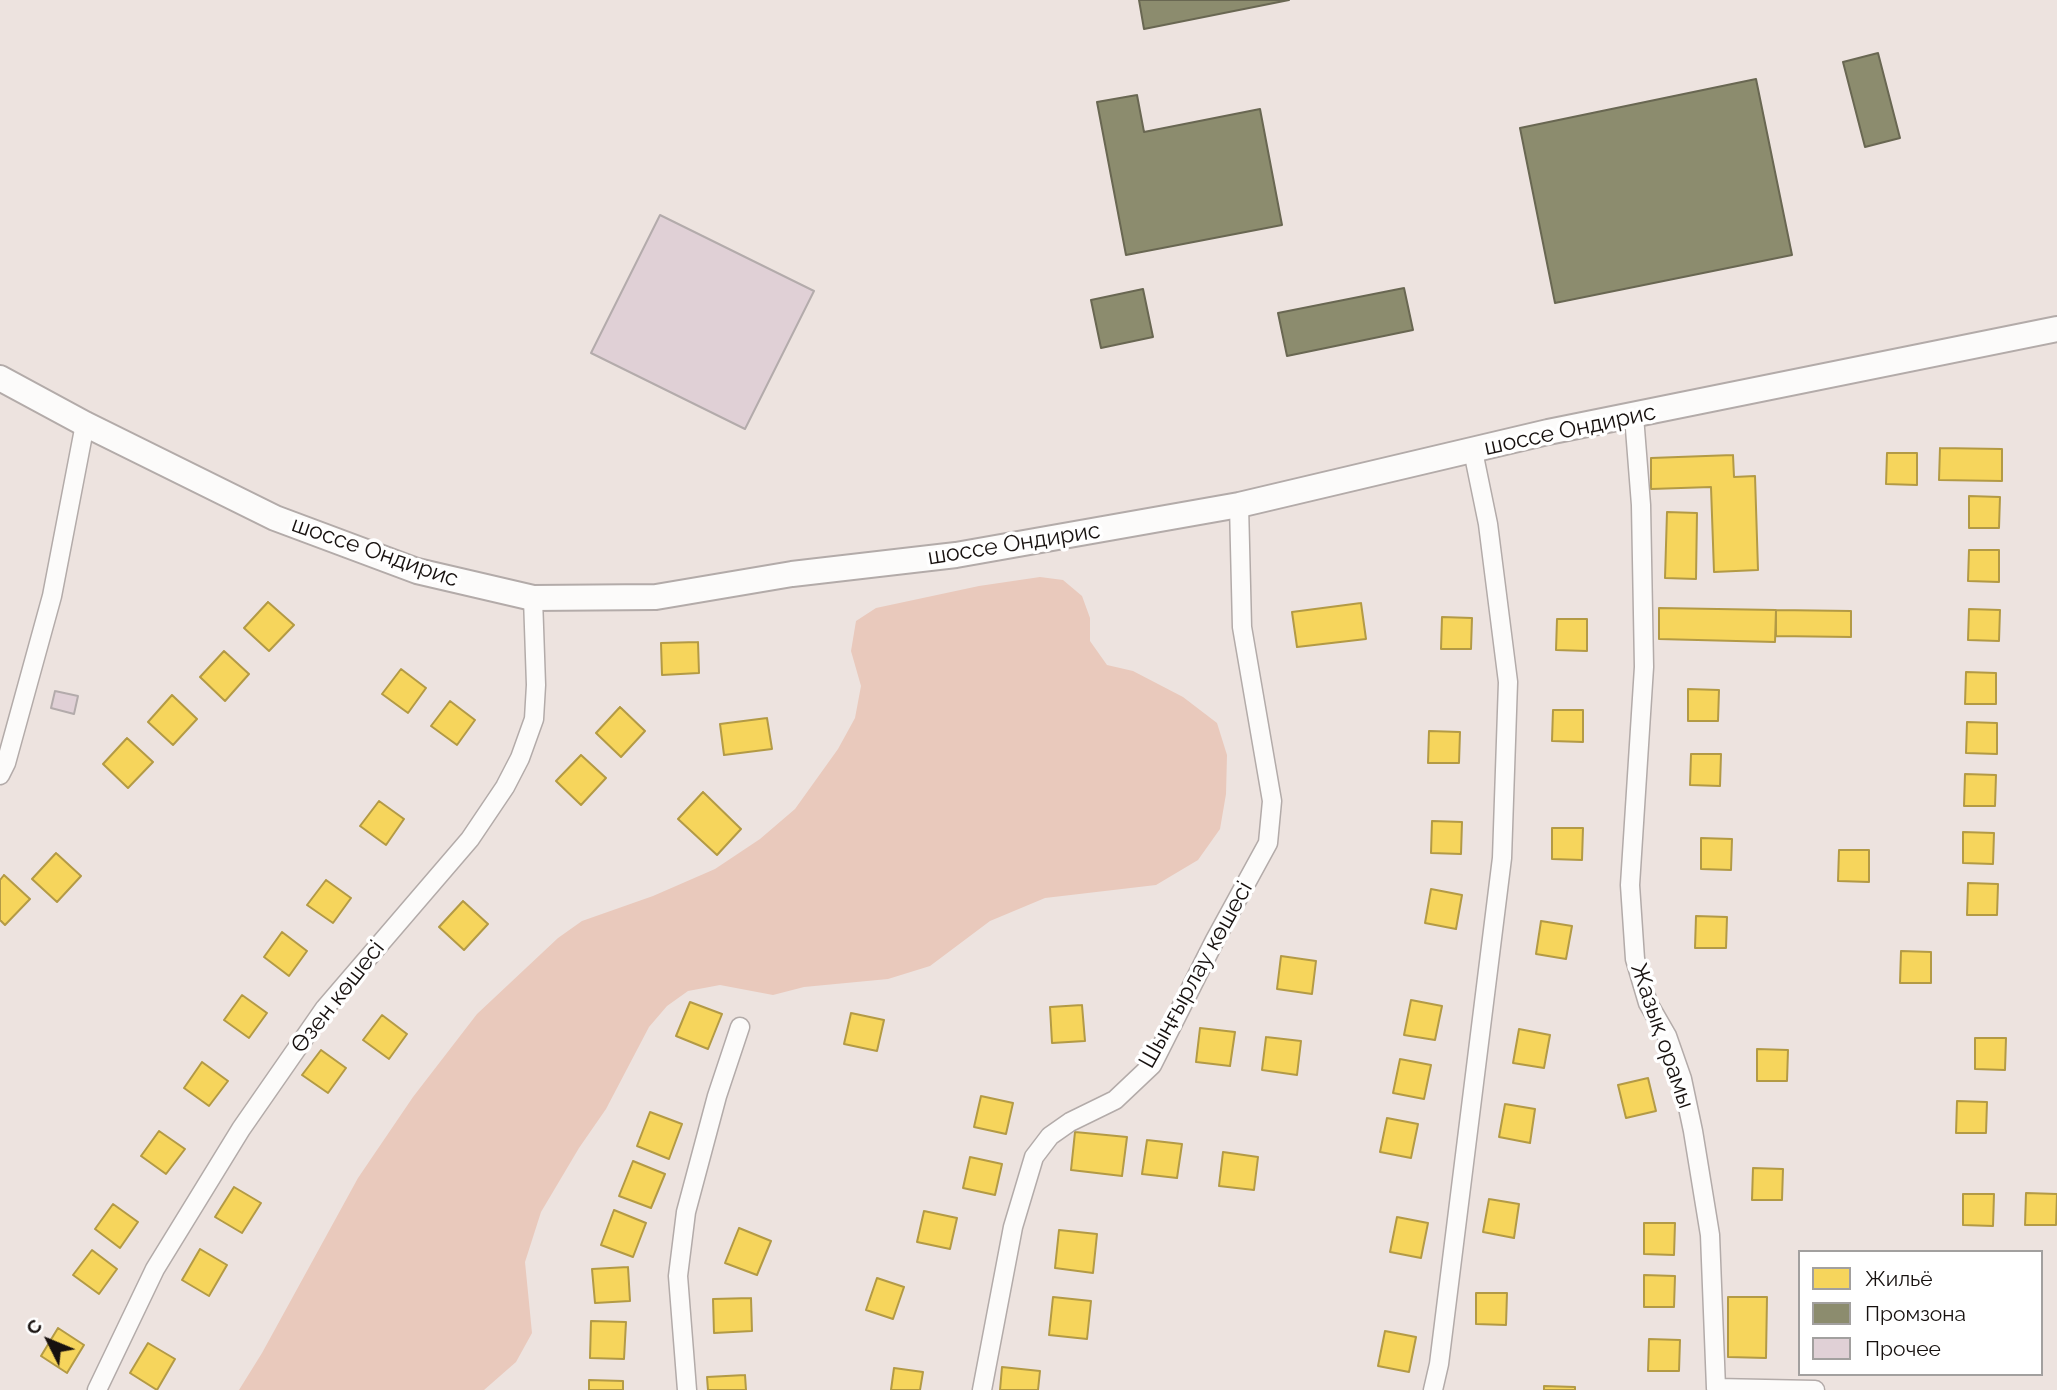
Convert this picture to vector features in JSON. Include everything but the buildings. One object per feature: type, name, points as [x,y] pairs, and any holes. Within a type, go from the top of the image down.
[{"type":"main road","name":"шоссе Ондирис","points":[[0,378],[85,424],[275,518],[417,571],[533,598],[656,597],[792,574],[956,555],[1239,505],[1548,432],[2057,329]]},
{"type":"street","name":"Жазық орамы","points":[[1634,416],[1641,505],[1644,667],[1630,885],[1635,959],[1648,1003],[1667,1036],[1682,1079],[1693,1131],[1710,1235],[1716,1389],[1815,1390]]},
{"type":"street","points":[[0,775],[6,763],[52,596],[85,424]]},
{"type":"street","points":[[1433,1390],[1439,1364],[1502,859],[1508,682],[1488,524],[1473,451]]},
{"type":"street","name":"Шыңғырлау көшесі","points":[[982,1390],[1013,1227],[1034,1157],[1050,1136],[1070,1122],[1115,1100],[1152,1065],[1268,843],[1272,801],[1242,627],[1239,505]]},
{"type":"street","name":"Өзен көшесі","points":[[97,1390],[155,1269],[241,1129],[325,1008],[470,839],[505,787],[520,758],[534,719],[536,685],[533,598]]},
{"type":"street","points":[[687,1390],[678,1276],[686,1212],[717,1096],[740,1027]]},
{"type":"shaded area","points":[[1040,577],[1063,580],[1082,596],[1090,618],[1090,641],[1107,665],[1133,671],[1183,697],[1217,723],[1227,755],[1226,794],[1220,829],[1198,860],[1156,885],[1045,898],[990,921],[930,966],[888,979],[804,987],[773,995],[720,985],[688,991],[667,1006],[649,1027],[606,1109],[541,1212],[525,1262],[532,1333],[516,1362],[484,1390],[239,1390],[358,1178],[413,1097],[477,1014],[558,938],[582,921],[653,896],[715,869],[760,839],[795,809],[838,749],[855,718],[861,686],[851,651],[856,621],[876,608],[979,586]]}]
